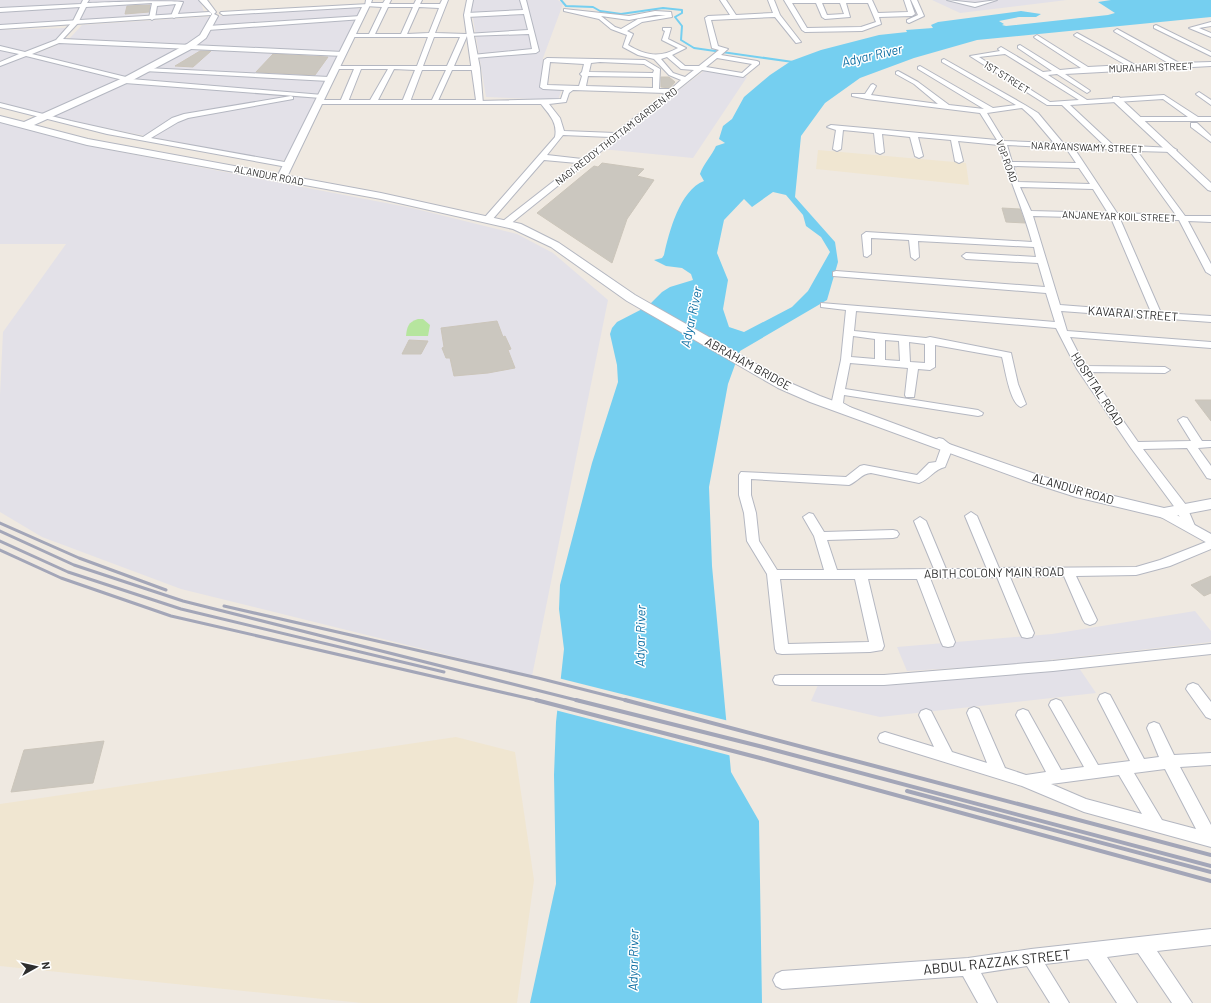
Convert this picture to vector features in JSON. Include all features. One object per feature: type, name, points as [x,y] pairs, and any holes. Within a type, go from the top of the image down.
[{"type":"main road","points":[[203,0],[215,13]]},
{"type":"main road","points":[[24,126],[126,80],[190,46],[203,36],[215,13],[210,0]]},
{"type":"main road","name":"ALANDUR ROAD","points":[[0,119],[87,142],[282,177],[488,219],[506,223],[536,234]]},
{"type":"main road","name":"ABRAHAM BRIDGE","points":[[536,234],[560,248],[615,288],[783,385],[815,399],[940,445]]},
{"type":"main road","name":"ALANDUR ROAD","points":[[940,445],[1035,479],[1164,513]]},
{"type":"main road","points":[[1164,513],[1182,508],[1211,504]]},
{"type":"street","points":[[0,10],[85,3],[173,0]]},
{"type":"street","points":[[435,102],[466,35],[467,15],[470,0]]},
{"type":"street","points":[[474,56],[536,52],[523,0]]},
{"type":"street","points":[[723,0],[734,16],[778,15]]},
{"type":"street","points":[[771,0],[778,15],[798,42]]},
{"type":"street","points":[[875,15],[912,14],[907,0]]},
{"type":"street","points":[[909,21],[921,16],[914,0]]},
{"type":"street","points":[[950,0],[975,5],[994,0]]},
{"type":"street","points":[[787,1],[870,1],[879,23],[862,28],[805,30],[787,1]]},
{"type":"street","points":[[818,1],[825,17],[848,16],[842,1]]},
{"type":"street","points":[[152,18],[154,4],[180,2],[174,16]]},
{"type":"street","points":[[0,64],[58,41],[76,22],[85,3]]},
{"type":"street","points":[[282,177],[329,79],[368,3]]},
{"type":"street","points":[[0,27],[368,3],[444,3],[406,102]]},
{"type":"street","points":[[371,36],[386,3]]},
{"type":"street","points":[[403,36],[418,3]]},
{"type":"street","points":[[566,10],[634,18]]},
{"type":"street","points":[[467,15],[526,12]]},
{"type":"street","points":[[581,12],[581,15],[601,18],[622,31],[630,34],[625,46],[645,57],[669,56],[683,48],[665,40],[669,29],[665,29]]},
{"type":"street","name":"NAGI REDDY THOTTAM GARDEN RD","points":[[506,223],[725,49],[715,48],[708,18],[734,16]]},
{"type":"street","points":[[208,28],[361,18]]},
{"type":"street","points":[[606,22],[634,18]]},
{"type":"street","points":[[622,31],[634,25],[634,18]]},
{"type":"street","points":[[1211,24],[1192,28],[1211,35]]},
{"type":"street","points":[[1156,27],[1211,54]]},
{"type":"street","points":[[1117,31],[1180,66]]},
{"type":"street","points":[[351,36],[431,36],[531,32]]},
{"type":"street","points":[[466,35],[474,56],[480,102]]},
{"type":"street","points":[[1077,35],[1135,68]]},
{"type":"street","points":[[1037,38],[1086,70]]},
{"type":"street","points":[[58,41],[342,54]]},
{"type":"street","points":[[1020,47],[1087,91]]},
{"type":"street","points":[[0,48],[126,80],[310,95],[320,99],[344,102],[480,102],[544,104],[564,101],[566,92],[571,88]]},
{"type":"street","points":[[1000,48],[1086,101]]},
{"type":"street","name":"1ST STREET","points":[[1007,52],[970,56],[1049,104],[1064,103]]},
{"type":"street","points":[[669,56],[684,68],[710,69],[743,75],[757,63],[716,56]]},
{"type":"street","points":[[656,57],[671,74],[687,80]]},
{"type":"street","points":[[710,69],[725,58]]},
{"type":"street","points":[[656,90],[657,69],[645,62],[547,60],[543,87],[672,91]]},
{"type":"street","points":[[722,71],[736,60]]},
{"type":"street","points":[[944,60],[1023,106],[1035,115],[1082,166],[1115,217],[1158,315]]},
{"type":"street","points":[[733,73],[747,61]]},
{"type":"street","points":[[582,88],[588,62]]},
{"type":"street","name":"MURAHARI STREET","points":[[1043,74],[1086,70],[1211,64]]},
{"type":"street","points":[[336,67],[391,69],[476,68]]},
{"type":"street","points":[[344,102],[358,68]]},
{"type":"street","points":[[920,68],[990,109]]},
{"type":"street","points":[[373,102],[391,69]]},
{"type":"street","points":[[146,70],[329,79]]},
{"type":"street","points":[[898,73],[916,83],[947,107]]},
{"type":"street","points":[[584,74],[656,75]]},
{"type":"street","points":[[867,97],[873,86]]},
{"type":"street","points":[[882,99],[883,90]]},
{"type":"street","points":[[1199,94],[1211,103]]},
{"type":"street","points":[[144,140],[175,120],[187,116],[310,95]]},
{"type":"street","points":[[854,95],[982,111],[1023,106]]},
{"type":"street","points":[[1112,96],[1140,119],[1211,188]]},
{"type":"street","points":[[1064,103],[1112,96],[1166,97],[1195,122],[1211,140]]},
{"type":"street","points":[[1064,103],[1112,148]]},
{"type":"street","points":[[488,219],[560,134],[557,119],[544,104]]},
{"type":"street","points":[[0,105],[42,117],[144,140],[287,165]]},
{"type":"street","name":"VGP ROAD","points":[[982,111],[1002,143],[1010,164],[1015,184],[1028,213]]},
{"type":"street","points":[[1140,119],[1195,122],[1211,119]]},
{"type":"street","name":"NARAYANSWAMY STREET","points":[[831,127],[914,136],[1002,143],[1173,150]]},
{"type":"street","points":[[837,148],[840,128]]},
{"type":"street","points":[[878,132],[880,152]]},
{"type":"street","points":[[560,134],[617,135]]},
{"type":"street","points":[[914,136],[919,156]]},
{"type":"street","points":[[954,139],[959,160]]},
{"type":"street","points":[[1132,149],[1182,218],[1211,272]]},
{"type":"street","points":[[542,157],[584,161]]},
{"type":"street","points":[[1010,164],[1082,166]]},
{"type":"street","points":[[1015,184],[1095,187]]},
{"type":"street","name":"ANJANEYAR KOIL STREET","points":[[1028,213],[1211,219]]},
{"type":"street","name":"HOSPITAL ROAD","points":[[1028,213],[1062,330],[1082,370],[1182,508],[1189,526]]},
{"type":"street","points":[[867,254],[866,235],[1037,245]]},
{"type":"street","points":[[913,237],[915,257]]},
{"type":"street","points":[[966,256],[1041,260]]},
{"type":"street","points":[[836,274],[1050,290]]},
{"type":"street","points":[[824,305],[1211,345]]},
{"type":"street","points":[[851,308],[846,360],[837,401],[839,405],[944,443],[940,445],[940,464],[933,466],[919,479],[871,469],[864,470],[849,481],[744,475],[745,495],[750,512],[753,542],[773,574],[783,650],[877,646],[860,575]]},
{"type":"street","name":"KAVARAI STREET","points":[[1055,308],[1211,319]]},
{"type":"street","points":[[848,333],[930,340],[1007,355],[1013,384],[1021,404]]},
{"type":"street","points":[[880,336],[880,363]]},
{"type":"street","points":[[904,338],[909,366],[910,395]]},
{"type":"street","points":[[846,360],[930,368],[930,340]]},
{"type":"street","points":[[1082,370],[1165,370]]},
{"type":"street","points":[[839,391],[978,414]]},
{"type":"street","points":[[1183,420],[1198,444],[1190,445]]},
{"type":"street","points":[[1136,446],[1211,444]]},
{"type":"street","points":[[1190,445],[1211,475]]},
{"type":"street","name":"ALANDUR ROAD","points":[[1164,513],[1211,540]]},
{"type":"street","points":[[971,516],[1027,633]]},
{"type":"street","points":[[809,517],[820,536],[832,574]]},
{"type":"street","points":[[920,521],[942,574]]},
{"type":"street","points":[[820,536],[893,534]]},
{"type":"street","name":"ABITH COLONY MAIN ROAD","points":[[773,574],[860,575],[1136,570],[1156,567],[1211,544]]},
{"type":"street","points":[[1068,572],[1090,620]]},
{"type":"street","points":[[922,574],[948,642]]},
{"type":"street","points":[[780,680],[884,680],[1053,666],[1211,649]]},
{"type":"street","points":[[1193,689],[1211,713]]},
{"type":"street","points":[[1105,700],[1140,766]]},
{"type":"street","points":[[1056,705],[1095,773]]},
{"type":"street","points":[[974,713],[999,773]]},
{"type":"street","points":[[1023,714],[1057,778]]},
{"type":"street","points":[[926,715],[947,758]]},
{"type":"street","points":[[1154,728],[1169,762],[1210,839]]},
{"type":"street","points":[[885,738],[1026,781],[1084,805],[1210,839]]},
{"type":"street","points":[[1026,781],[1169,762],[1211,760]]},
{"type":"street","points":[[1124,769],[1156,824]]},
{"type":"street","name":"ABDUL RAZZAK STREET","points":[[782,980],[968,967],[1031,957],[1094,952],[1211,937]]},
{"type":"street","points":[[1142,945],[1183,1003]]},
{"type":"street","points":[[1094,952],[1128,1003]]},
{"type":"street","points":[[1031,957],[1060,1003]]},
{"type":"street","points":[[968,967],[988,1003]]},
{"type":"shaded area","points":[[0,0],[200,0],[204,12],[0,25]]},
{"type":"shaded area","points":[[470,0],[558,0],[563,4],[543,58],[541,89],[562,89],[558,100],[486,97]]},
{"type":"shaded area","points":[[932,0],[1067,0],[960,13]]},
{"type":"shaded area","points":[[356,7],[362,11],[287,159],[278,162],[0,107],[0,66],[51,48],[69,39],[82,25]]},
{"type":"shaded area","points":[[66,28],[55,40],[0,61],[0,30]]},
{"type":"shaded area","points":[[705,70],[747,77],[693,158],[602,149]]},
{"type":"shaded area","points":[[0,122],[89,146],[412,208],[517,234],[553,253],[608,300],[532,676],[181,589],[42,537],[0,512],[0,395],[3,332],[66,244],[0,244]]},
{"type":"shaded area","points":[[818,150],[966,163],[969,185],[816,169]]},
{"type":"shaded area","points":[[1195,611],[1211,631],[1211,642],[1005,665],[907,671],[897,647],[1052,634]]},
{"type":"shaded area","points":[[1079,668],[1096,693],[880,717],[811,701],[818,685],[858,686],[977,678]]},
{"type":"shaded area","points":[[456,737],[515,752],[534,880],[517,1003],[362,1003],[0,966],[0,804]]},
{"type":"green space","points":[[418,319],[423,319],[430,325],[428,336],[406,336],[409,325]]},
{"type":"water","name":"Adyar River","points":[[1111,0],[1211,0],[1211,17],[977,40],[914,58],[860,78],[825,103],[801,136],[795,197],[835,242],[838,262],[827,300],[740,351],[728,384],[709,487],[712,566],[731,772],[759,821],[762,1003],[530,1003],[556,884],[554,775],[556,722],[564,649],[559,609],[560,585],[592,463],[618,382],[617,365],[610,334],[612,328],[617,322],[648,306],[662,292],[670,287],[693,280],[691,274],[682,268],[666,266],[654,260],[662,258],[664,255],[669,235],[682,202],[688,193],[704,181],[700,174],[705,164],[716,146],[725,143],[719,139],[723,126],[732,119],[744,97],[770,75],[791,61],[821,50],[879,35],[907,32],[906,30],[933,28],[931,25],[938,22],[1021,11],[1041,14],[1036,17],[1019,17],[999,21],[1004,24],[1002,25],[1006,26],[1115,13],[1098,2]],"holes":[[[773,192],[786,195],[803,215],[806,226],[821,237],[830,252],[808,291],[792,307],[744,332],[729,327],[723,309],[728,280],[717,253],[724,220],[744,199],[752,207]]]},
{"type":"pier","points":[[558,678],[729,721],[732,756],[555,710]]},
{"type":"building","points":[[150,5],[149,12],[125,14],[127,6]]},
{"type":"building","points":[[200,51],[211,51],[193,67],[175,66]]},
{"type":"building","points":[[273,54],[328,57],[315,75],[256,72]]},
{"type":"building","points":[[661,77],[669,77],[675,82],[670,88],[661,87]]},
{"type":"building","points":[[602,163],[644,169],[637,176],[654,180],[627,219],[612,263],[537,213],[594,166],[598,167]]},
{"type":"building","points":[[1002,208],[1020,209],[1025,223],[1006,222]]},
{"type":"building","points":[[497,321],[503,337],[505,336],[511,349],[508,350],[515,368],[488,373],[454,376],[450,358],[446,358],[442,348],[444,347],[441,328]]},
{"type":"building","points":[[409,340],[428,341],[421,354],[402,354]]},
{"type":"building","points":[[1195,400],[1211,400],[1211,421]]},
{"type":"building","points":[[1211,576],[1211,593],[1204,596],[1191,585]]},
{"type":"building","points":[[104,741],[93,783],[11,792],[24,750]]},
{"type":"waterway","points":[[561,0],[566,6],[593,7],[600,11],[621,14],[663,8],[682,10],[682,13],[675,17],[682,26],[681,40],[694,48],[793,62]]},
{"type":"railway","points":[[0,523],[79,558],[166,590]]},
{"type":"railway","points":[[0,531],[74,565],[183,601],[580,701]]},
{"type":"railway","points":[[0,541],[68,572],[181,609],[444,672]]},
{"type":"railway","points":[[0,550],[61,578],[171,616],[539,701]]},
{"type":"railway","points":[[224,606],[538,678],[629,701]]},
{"type":"railway","points":[[576,700],[763,747],[1211,866]]},
{"type":"railway","points":[[625,700],[1211,855]]},
{"type":"railway","points":[[539,701],[760,758],[1211,881]]},
{"type":"railway","points":[[907,791],[1211,872]]}]
